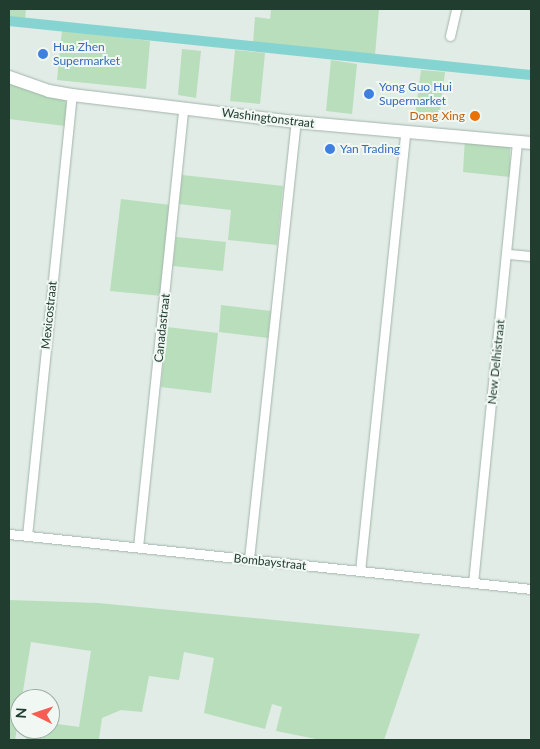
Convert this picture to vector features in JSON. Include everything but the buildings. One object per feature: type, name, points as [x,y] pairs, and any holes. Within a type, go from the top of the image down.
[{"type":"street","points":[[450,36],[456,9]]},
{"type":"street","name":"Washingtonstraat","points":[[9,77],[49,91],[72,95],[296,122],[531,143]]},
{"type":"street","name":"Mexicostraat","points":[[27,536],[72,95]]},
{"type":"street","name":"Canadastraat","points":[[138,547],[183,108]]},
{"type":"street","points":[[250,560],[296,122]]},
{"type":"street","points":[[360,571],[406,132]]},
{"type":"street","name":"New Delhistraat","points":[[473,583],[508,254],[517,141]]},
{"type":"street","points":[[508,254],[531,256]]},
{"type":"street","name":"Bombaystraat","points":[[9,534],[531,589]]},
{"type":"green space","points":[[9,9],[26,9],[25,20],[9,18]]},
{"type":"green space","points":[[268,9],[379,9],[375,55],[253,43],[255,17],[270,19],[271,10]]},
{"type":"green space","points":[[62,30],[150,41],[146,89],[57,80]]},
{"type":"green space","points":[[182,49],[201,51],[196,98],[178,95]]},
{"type":"green space","points":[[235,50],[265,53],[260,104],[230,101]]},
{"type":"green space","points":[[331,60],[357,64],[352,114],[326,111]]},
{"type":"green space","points":[[421,70],[445,72],[439,119],[415,116]]},
{"type":"green space","points":[[9,83],[63,97],[68,108],[65,126],[9,119]]},
{"type":"green space","points":[[465,138],[510,146],[510,177],[463,172]]},
{"type":"green space","points":[[182,175],[283,186],[277,245],[228,240],[231,210],[179,204]]},
{"type":"green space","points":[[121,199],[171,205],[162,296],[110,291]]},
{"type":"green space","points":[[176,237],[226,242],[223,271],[173,266]]},
{"type":"green space","points":[[221,305],[271,311],[268,338],[219,332]]},
{"type":"green space","points":[[167,327],[218,333],[211,393],[161,387]]},
{"type":"green space","points":[[9,600],[98,603],[420,634],[384,740],[321,740],[276,731],[282,707],[272,704],[265,729],[204,713],[214,658],[184,652],[179,680],[149,676],[142,712],[121,710],[102,718],[99,739],[109,740],[26,740],[60,739],[60,724],[79,727],[91,651],[31,642],[23,689],[10,689],[10,739],[15,739],[9,740]]},
{"type":"waterway","points":[[9,21],[531,75]]},
{"type":"place","name":"Hua Zhen Supermarket","points":[[43,54]]},
{"type":"place","name":"Yong Guo Hui Supermarket","points":[[369,94]]},
{"type":"place","name":"Dong Xing","points":[[475,116]]},
{"type":"place","name":"Yan Trading","points":[[330,149]]}]
